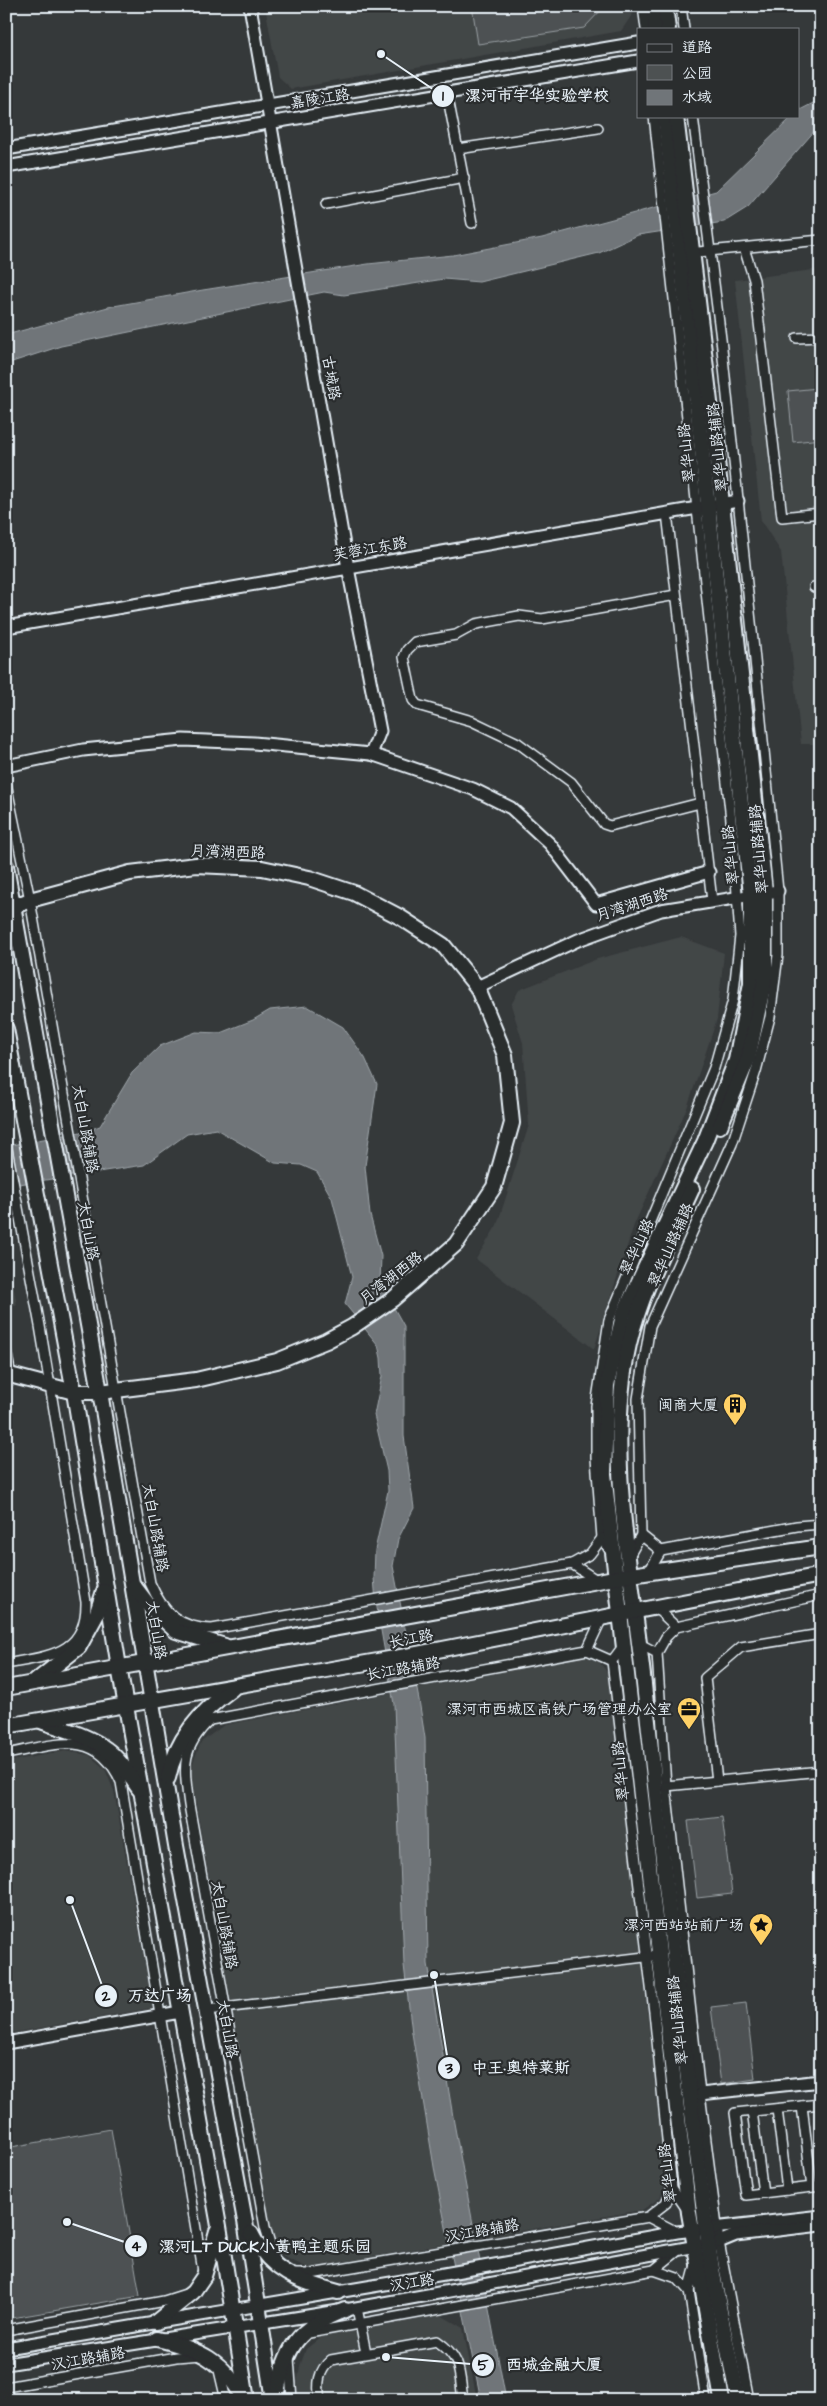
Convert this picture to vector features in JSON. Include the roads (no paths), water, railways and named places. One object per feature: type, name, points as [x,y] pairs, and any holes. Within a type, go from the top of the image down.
[{"type":"main road","points":[[654,6],[656,28]]},
{"type":"main road","points":[[665,6],[668,28]]},
{"type":"main road","name":"翠华山路","points":[[665,118],[710,505],[758,893],[764,978],[748,1060],[713,1143],[652,1277],[629,1343],[622,1397],[620,1475],[628,1556],[637,1612],[688,2095],[712,2227],[738,2400]]},
{"type":"main road","name":"翠华山路","points":[[672,184],[676,118]]},
{"type":"main road","name":"月湾湖西路","points":[[9,1375],[74,1392],[100,1392],[196,1380],[277,1361],[326,1341],[352,1327],[393,1299],[456,1244],[494,1187],[512,1123],[505,1055],[477,987],[443,945],[400,916],[354,893],[309,878],[262,868],[196,865],[130,873],[30,900],[10,908]]},
{"type":"main road","name":"太白山路","points":[[6,866],[10,908],[54,1135],[100,1392],[166,1786],[245,2221],[274,2400]]},
{"type":"main road","name":"翠华山路","points":[[722,2400],[696,2264],[653,1956],[624,1645],[604,1474],[607,1385],[623,1315],[705,1141],[736,1060],[751,983],[758,893]]},
{"type":"main road","points":[[6,1029],[74,1392],[119,1667],[219,2226],[246,2400]]},
{"type":"main road","name":"长江路","points":[[6,1688],[631,1575],[821,1547]]},
{"type":"main road","name":"长江路","points":[[6,1726],[412,1656],[821,1575]]},
{"type":"main road","points":[[132,1584],[150,1608],[176,1631],[231,1647]]},
{"type":"main road","points":[[35,1682],[79,1647],[96,1616],[106,1588]]},
{"type":"main road","points":[[166,1786],[172,1757],[186,1734],[212,1703],[236,1686]]},
{"type":"main road","points":[[40,1720],[95,1742],[107,1750],[119,1761],[141,1792]]},
{"type":"main road","points":[[245,2221],[259,2249],[283,2271],[308,2283],[338,2292]]},
{"type":"main road","points":[[156,2322],[194,2292],[204,2276],[219,2226]]},
{"type":"main road","points":[[274,2400],[289,2351],[298,2336],[321,2319],[351,2309]]},
{"type":"main road","points":[[157,2339],[205,2354],[218,2364],[246,2400]]},
{"type":"street","name":"古城路","points":[[250,6],[348,568],[380,731],[371,754]]},
{"type":"street","points":[[643,6],[646,28]]},
{"type":"street","points":[[681,6],[684,28]]},
{"type":"street","name":"嘉陵江路","points":[[6,150],[268,104],[637,43]]},
{"type":"street","name":"嘉陵江路","points":[[6,167],[637,61]]},
{"type":"street","points":[[447,93],[472,223]]},
{"type":"street","name":"翠华山路辅路","points":[[628,1556],[640,1534],[638,1399],[650,1326],[732,1144],[756,1071],[770,1017],[778,954],[758,893],[679,236],[672,184],[655,118]]},
{"type":"street","name":"翠华山路辅路","points":[[613,1555],[602,1538],[596,1458],[596,1406],[609,1320],[714,1068],[733,1000],[740,936],[758,893],[738,500],[693,118]]},
{"type":"street","points":[[458,149],[598,128]]},
{"type":"street","points":[[326,204],[464,178]]},
{"type":"street","points":[[681,254],[821,240]]},
{"type":"street","points":[[744,248],[754,280],[782,517],[821,513]]},
{"type":"street","points":[[797,338],[821,337]]},
{"type":"street","name":"芙蓉江东路","points":[[6,627],[738,500]]},
{"type":"street","points":[[666,513],[712,901]]},
{"type":"street","points":[[676,595],[542,619],[519,616],[476,624],[456,635],[415,642],[407,650],[404,657],[413,700],[417,705],[472,721],[518,743],[572,782],[604,824],[610,826],[700,802]]},
{"type":"street","points":[[6,766],[83,750],[183,740],[254,742],[371,754],[473,789],[511,808],[550,844],[596,904],[708,872]]},
{"type":"street","name":"太白山路辅路","points":[[6,783],[30,900],[150,1582],[159,1604],[177,1620],[198,1628],[212,1629],[572,1564]]},
{"type":"street","name":"月湾湖西路","points":[[477,987],[578,940],[661,910],[758,893]]},
{"type":"street","points":[[6,1143],[50,1386],[86,1602],[86,1619],[76,1638],[62,1652],[6,1664]]},
{"type":"street","points":[[6,1350],[9,1375]]},
{"type":"street","points":[[640,1534],[661,1550],[797,1526],[821,1524]]},
{"type":"street","points":[[598,1581],[572,1564],[590,1554],[602,1538]]},
{"type":"street","points":[[648,1573],[661,1550]]},
{"type":"street","points":[[640,1644],[657,1653],[666,1637],[676,1627],[821,1595]]},
{"type":"street","points":[[656,1608],[676,1627]]},
{"type":"street","points":[[602,1618],[587,1650],[612,1660],[624,1645]]},
{"type":"street","points":[[717,1780],[705,1678],[741,1647],[821,1634]]},
{"type":"street","name":"长江路辅路","points":[[196,1734],[210,1720],[587,1650]]},
{"type":"street","name":"翠华山路辅路","points":[[657,1653],[666,1786],[700,2094],[712,2227]]},
{"type":"street","name":"翠华山路辅路","points":[[612,1660],[653,1956],[672,2188],[689,2212]]},
{"type":"street","name":"太白山路辅路","points":[[196,1734],[189,1750],[184,1772],[265,2227],[283,2271]]},
{"type":"street","points":[[6,1754],[76,1743],[98,1750],[114,1766],[121,1782],[204,2276]]},
{"type":"street","points":[[666,1786],[821,1771]]},
{"type":"street","points":[[207,2010],[653,1956]]},
{"type":"street","points":[[6,2043],[180,2012]]},
{"type":"street","points":[[700,2094],[821,2081]]},
{"type":"street","points":[[802,2106],[816,2187],[746,2195],[735,2113],[821,2104]]},
{"type":"street","points":[[777,2109],[787,2190]]},
{"type":"street","points":[[752,2112],[763,2193]]},
{"type":"street","points":[[672,2188],[666,2203],[648,2217],[677,2232]]},
{"type":"street","name":"汉江路","points":[[6,2348],[444,2274],[677,2232],[821,2216]]},
{"type":"street","name":"汉江路辅路","points":[[283,2271],[311,2274],[648,2217]]},
{"type":"street","name":"汉江路","points":[[6,2364],[351,2309],[714,2243],[736,2235],[821,2225]]},
{"type":"street","points":[[714,2243],[750,2400]]},
{"type":"street","points":[[298,2336],[322,2329],[654,2270],[680,2249]]},
{"type":"street","points":[[696,2264],[689,2291],[706,2400]]},
{"type":"street","points":[[654,2270],[677,2278],[689,2291]]},
{"type":"street","points":[[6,2330],[164,2301],[194,2292]]},
{"type":"street","points":[[351,2309],[360,2323],[366,2353]]},
{"type":"street","points":[[320,2400],[317,2384],[323,2367],[331,2360],[437,2341],[451,2351],[458,2366],[463,2400]]},
{"type":"street","points":[[289,2351],[292,2400]]},
{"type":"street","name":"汉江路辅路","points":[[6,2387],[176,2357],[205,2354]]},
{"type":"street","points":[[218,2364],[226,2400]]},
{"type":"water","points":[[821,99],[821,128],[817,128],[748,207],[724,222],[638,235],[599,253],[479,282],[444,279],[344,295],[324,292],[61,346],[6,364],[6,335],[108,307],[368,264],[453,255],[542,238],[716,191],[791,118],[800,118],[800,110]]},
{"type":"water","points":[[307,1006],[343,1027],[365,1058],[377,1084],[365,1166],[370,1215],[381,1256],[380,1283],[404,1326],[404,1436],[414,1508],[398,1539],[393,1566],[425,1738],[428,1964],[454,2123],[506,2400],[481,2400],[435,2173],[412,2033],[404,1965],[394,1704],[376,1602],[374,1578],[375,1550],[388,1491],[387,1471],[374,1415],[382,1376],[381,1358],[378,1345],[345,1304],[352,1277],[332,1198],[317,1172],[301,1165],[275,1163],[216,1129],[187,1134],[144,1165],[6,1186],[6,1146],[86,1131],[100,1126],[132,1073],[160,1046],[196,1032],[220,1033],[253,1020],[270,1010]]},
{"type":"place","name":"漯河市宇华实验学校","points":[[381,54]]},
{"type":"place","name":"闽商大厦","points":[[735,1426]]},
{"type":"place","name":"漯河市西城区高铁广场管理办公室","points":[[689,1730]]},
{"type":"place","name":"万达广场","points":[[70,1900]]},
{"type":"place","name":"漯河西站站前广场","points":[[761,1946]]},
{"type":"place","name":"中王·奥特莱斯","points":[[434,1975]]},
{"type":"place","name":"漯河LT DUCK小黄鸭主题乐园","points":[[67,2222]]},
{"type":"place","name":"西城金融大厦","points":[[386,2357]]}]
